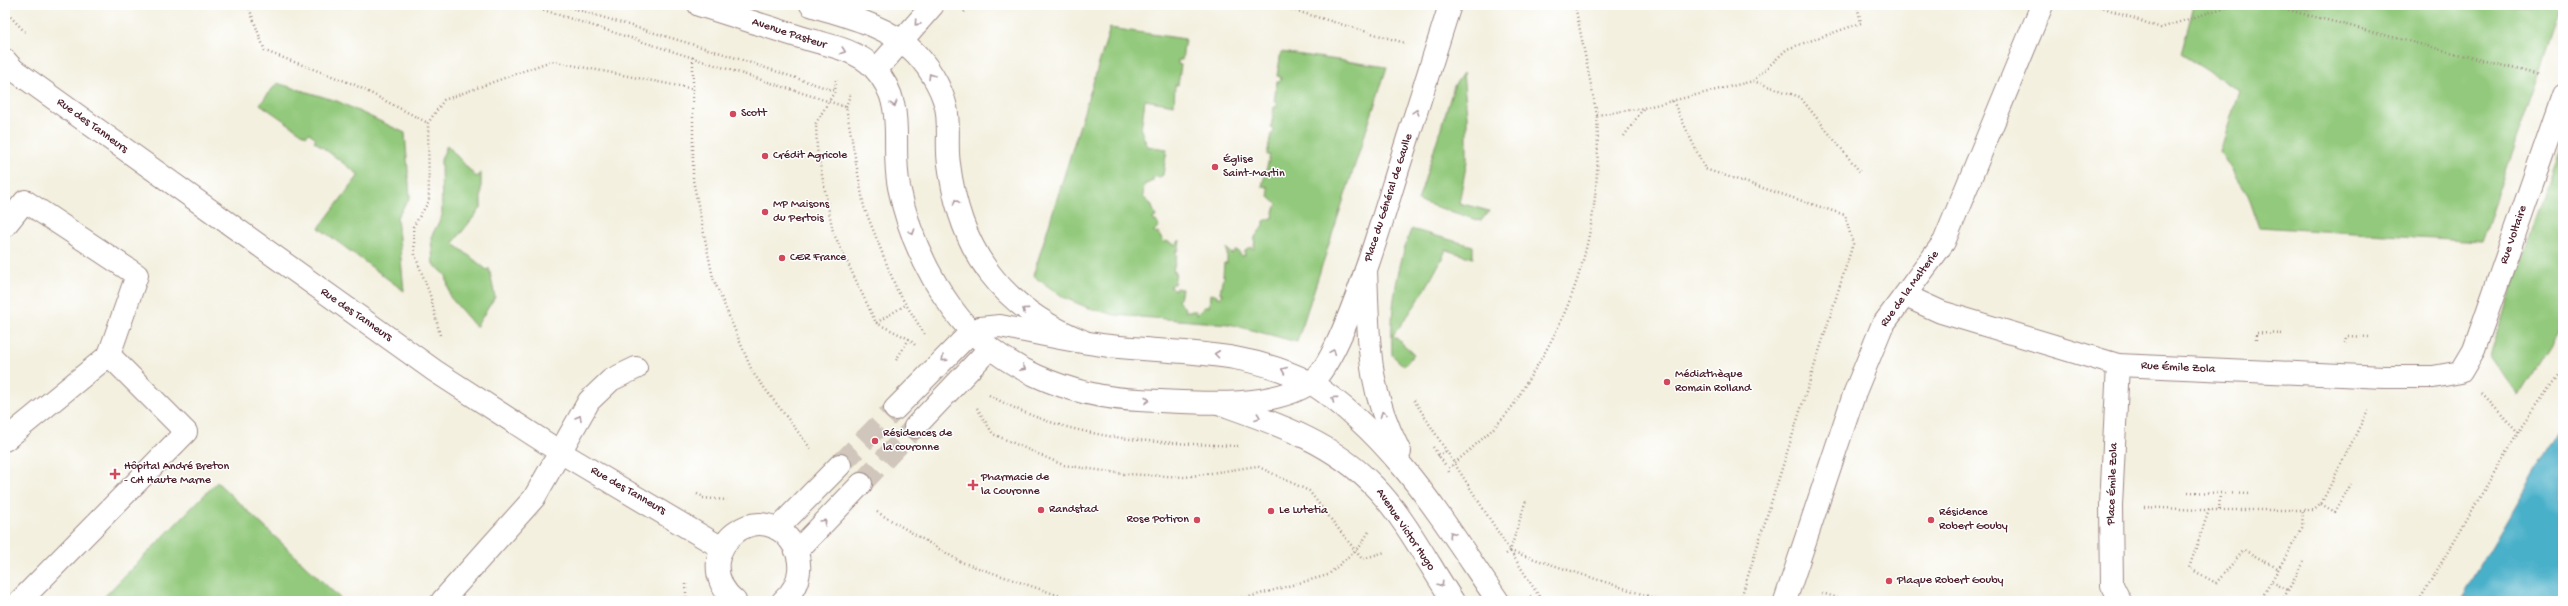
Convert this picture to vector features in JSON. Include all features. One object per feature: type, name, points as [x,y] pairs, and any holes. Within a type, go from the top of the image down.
[{"type":"main road","name":"Avenue Pasteur","points":[[699,5],[846,52],[870,64],[876,70]]},
{"type":"main road","points":[[811,5],[876,27],[901,41],[925,66],[938,86],[946,107],[948,162],[952,190],[963,224],[981,260],[994,280],[1022,309],[1041,322],[1083,342]]},
{"type":"main road","points":[[876,70],[933,5]]},
{"type":"main road","name":"Place du Général de Gaulle","points":[[876,70],[890,90],[896,108],[898,183],[913,237],[934,281],[971,332],[989,349],[1033,373],[1090,394],[1123,400],[1221,404],[1268,398],[1298,390],[1311,383],[1319,376],[1329,361],[1366,270],[1450,5]]},
{"type":"main road","name":"Rue de la Malterie","points":[[1785,601],[1855,392],[1882,326],[1906,296],[1944,242],[2042,5]]},
{"type":"main road","name":"Rue des Tanneurs","points":[[5,60],[14,70],[435,371],[560,452],[722,548]]},
{"type":"main road","name":"Rue Voltaire","points":[[2461,372],[2474,350],[2563,95]]},
{"type":"main road","points":[[5,226],[25,200],[137,275],[109,355],[5,440]]},
{"type":"main road","points":[[1366,270],[1369,357],[1375,390],[1390,433],[1411,475]]},
{"type":"main road","name":"Rue Émile Zola","points":[[1906,296],[1941,312],[2118,366],[2433,378],[2461,372]]},
{"type":"main road","points":[[895,410],[971,332],[980,328],[1000,326],[1083,342],[1144,350],[1230,356],[1275,366],[1311,383],[1364,423],[1411,475],[1498,601]]},
{"type":"main road","points":[[915,427],[989,349]]},
{"type":"main road","points":[[20,601],[186,432],[109,355]]},
{"type":"main road","name":"Place Émile Zola","points":[[2118,366],[2111,506],[2112,585],[2120,601]]},
{"type":"main road","points":[[442,601],[534,498],[589,401],[611,380],[636,368]]},
{"type":"main road","name":"Avenue Victor Hugo","points":[[1221,404],[1287,427],[1339,455],[1375,486],[1391,506],[1453,601]]},
{"type":"main road","points":[[777,529],[837,468]]},
{"type":"main road","points":[[797,551],[858,487]]},
{"type":"main road","points":[[730,599],[718,572],[722,548],[740,530],[752,526],[764,525],[777,529],[792,542],[797,551],[800,562],[798,579],[791,594],[783,601]]},
{"type":"path","points":[[248,5],[265,51],[353,84],[428,123]]},
{"type":"path","points":[[562,5],[721,53],[835,91]]},
{"type":"path","points":[[1276,5],[1435,51]]},
{"type":"path","points":[[1452,476],[1448,469],[1486,437],[1510,410],[1562,323],[1577,280],[1595,208],[1600,162],[1597,115],[1575,5]]},
{"type":"path","points":[[1597,115],[1644,108],[1753,81],[1787,49],[1861,23],[1857,5]]},
{"type":"path","points":[[2096,5],[2161,28],[2232,5]]},
{"type":"path","points":[[2269,5],[2548,77]]},
{"type":"path","points":[[693,57],[693,180],[713,278],[754,373],[806,442],[837,468]]},
{"type":"path","points":[[440,336],[430,295],[415,255],[413,227],[429,201],[428,123],[444,100],[551,61],[694,89]]},
{"type":"path","points":[[1753,81],[1800,97],[1860,172]]},
{"type":"path","points":[[1674,101],[1705,169],[1845,215],[1853,244],[1740,601]]},
{"type":"path","points":[[1624,136],[1644,108]]},
{"type":"path","points":[[876,323],[909,339],[936,367]]},
{"type":"path","points":[[2255,346],[2256,333],[2285,334]]},
{"type":"path","points":[[2345,349],[2347,336],[2369,337]]},
{"type":"path","points":[[2419,601],[2518,432],[2563,368]]},
{"type":"path","points":[[2461,372],[2518,432]]},
{"type":"path","points":[[2111,506],[2209,510],[2314,510],[2321,504],[2384,377]]},
{"type":"path","points":[[954,386],[977,407],[993,434],[1062,465],[1125,474],[1185,476],[1257,466],[1309,491],[1356,550]]},
{"type":"path","points":[[1412,398],[1542,601]]},
{"type":"path","points":[[2321,504],[2335,512],[2351,484]]},
{"type":"path","points":[[858,487],[876,511],[961,562],[1063,598],[1095,601]]},
{"type":"path","points":[[2188,492],[2252,494]]},
{"type":"path","points":[[2219,510],[2220,494]]},
{"type":"path","points":[[1503,556],[1510,551],[1526,500]]},
{"type":"path","points":[[1214,601],[1249,597],[1328,575],[1356,550],[1377,516],[1391,506]]},
{"type":"path","points":[[2209,510],[2189,568],[2216,583],[2244,550],[2279,569]]},
{"type":"path","points":[[2260,601],[2302,528],[2303,510]]},
{"type":"path","points":[[1510,551],[1663,601]]},
{"type":"path","points":[[2282,601],[2304,562]]},
{"type":"path","points":[[2272,582],[2288,590]]},
{"type":"path","points":[[1817,591],[1848,601]]},
{"type":"green space","points":[[2194,5],[2563,5],[2481,241],[2259,227],[2248,195],[2220,152],[2239,91],[2181,54]]},
{"type":"green space","points":[[1110,28],[1185,39],[1182,60],[1178,60],[1178,64],[1181,65],[1178,85],[1175,85],[1174,105],[1145,100],[1141,130],[1147,146],[1167,149],[1163,175],[1158,178],[1156,176],[1153,178],[1153,181],[1144,185],[1143,197],[1151,204],[1156,217],[1153,218],[1154,221],[1156,221],[1159,226],[1154,233],[1158,233],[1164,243],[1166,241],[1175,245],[1180,240],[1178,251],[1175,251],[1177,255],[1173,271],[1176,272],[1174,284],[1171,284],[1170,286],[1175,290],[1175,288],[1182,289],[1180,298],[1177,300],[1185,308],[1184,311],[1196,311],[1197,314],[1206,306],[1209,307],[1210,294],[1217,295],[1217,297],[1220,298],[1223,294],[1220,293],[1222,280],[1225,277],[1223,276],[1224,263],[1227,263],[1227,248],[1231,254],[1237,250],[1242,256],[1245,255],[1244,252],[1250,247],[1254,249],[1255,237],[1264,225],[1264,221],[1274,217],[1273,215],[1277,204],[1269,197],[1268,187],[1262,186],[1270,155],[1267,155],[1271,134],[1273,134],[1274,129],[1271,128],[1274,107],[1277,107],[1277,102],[1274,102],[1277,82],[1279,82],[1281,77],[1277,76],[1281,52],[1387,67],[1297,342],[1229,324],[1115,315],[1086,307],[1065,298],[1033,276]]},
{"type":"green space","points":[[1463,73],[1467,116],[1467,161],[1459,203],[1489,211],[1481,221],[1418,201],[1454,86]]},
{"type":"green space","points":[[277,83],[337,101],[405,133],[410,197],[397,217],[404,291],[319,228],[359,175],[314,141],[316,138],[309,133],[306,136],[260,104]]},
{"type":"green space","points":[[2563,143],[2563,324],[2518,396],[2489,355]]},
{"type":"green space","points":[[447,145],[476,177],[481,173],[481,208],[453,243],[487,270],[489,268],[495,297],[476,327],[450,297],[446,275],[433,264],[431,237],[442,216],[441,160]]},
{"type":"green space","points":[[1411,229],[1473,246],[1473,258],[1446,250],[1422,294],[1393,335],[1414,354],[1404,366],[1392,355],[1392,322],[1395,291],[1401,260]]},
{"type":"green space","points":[[217,482],[343,601],[100,601]]},
{"type":"water","points":[[2563,424],[2561,601],[2460,601]]},
{"type":"tunnel","points":[[840,465],[895,409]]},
{"type":"tunnel","points":[[861,484],[915,427]]},
{"type":"place","name":"Scott","points":[[733,114]]},
{"type":"place","name":"Crédit Agricole","points":[[765,156]]},
{"type":"place","name":"Église Saint-Martin","points":[[1215,167]]},
{"type":"place","name":"MP Maisons du Pertois","points":[[765,212]]},
{"type":"place","name":"CER France","points":[[782,258]]},
{"type":"place","name":"Médiathèque Romain Rolland","points":[[1667,382]]},
{"type":"place","name":"Résidences de la couronne","points":[[875,441]]},
{"type":"place","name":"Hôpital André Breton - CH Haute Marne","points":[[115,474]]},
{"type":"place","name":"Pharmacie de la Couronne","points":[[973,485]]},
{"type":"place","name":"Randstad","points":[[1041,510]]},
{"type":"place","name":"Le Lutetia","points":[[1271,511]]},
{"type":"place","name":"Rose Potiron","points":[[1197,520]]},
{"type":"place","name":"Résidence Robert Gouby","points":[[1931,520]]},
{"type":"place","name":"Plaque Robert Gouby","points":[[1889,581]]}]
